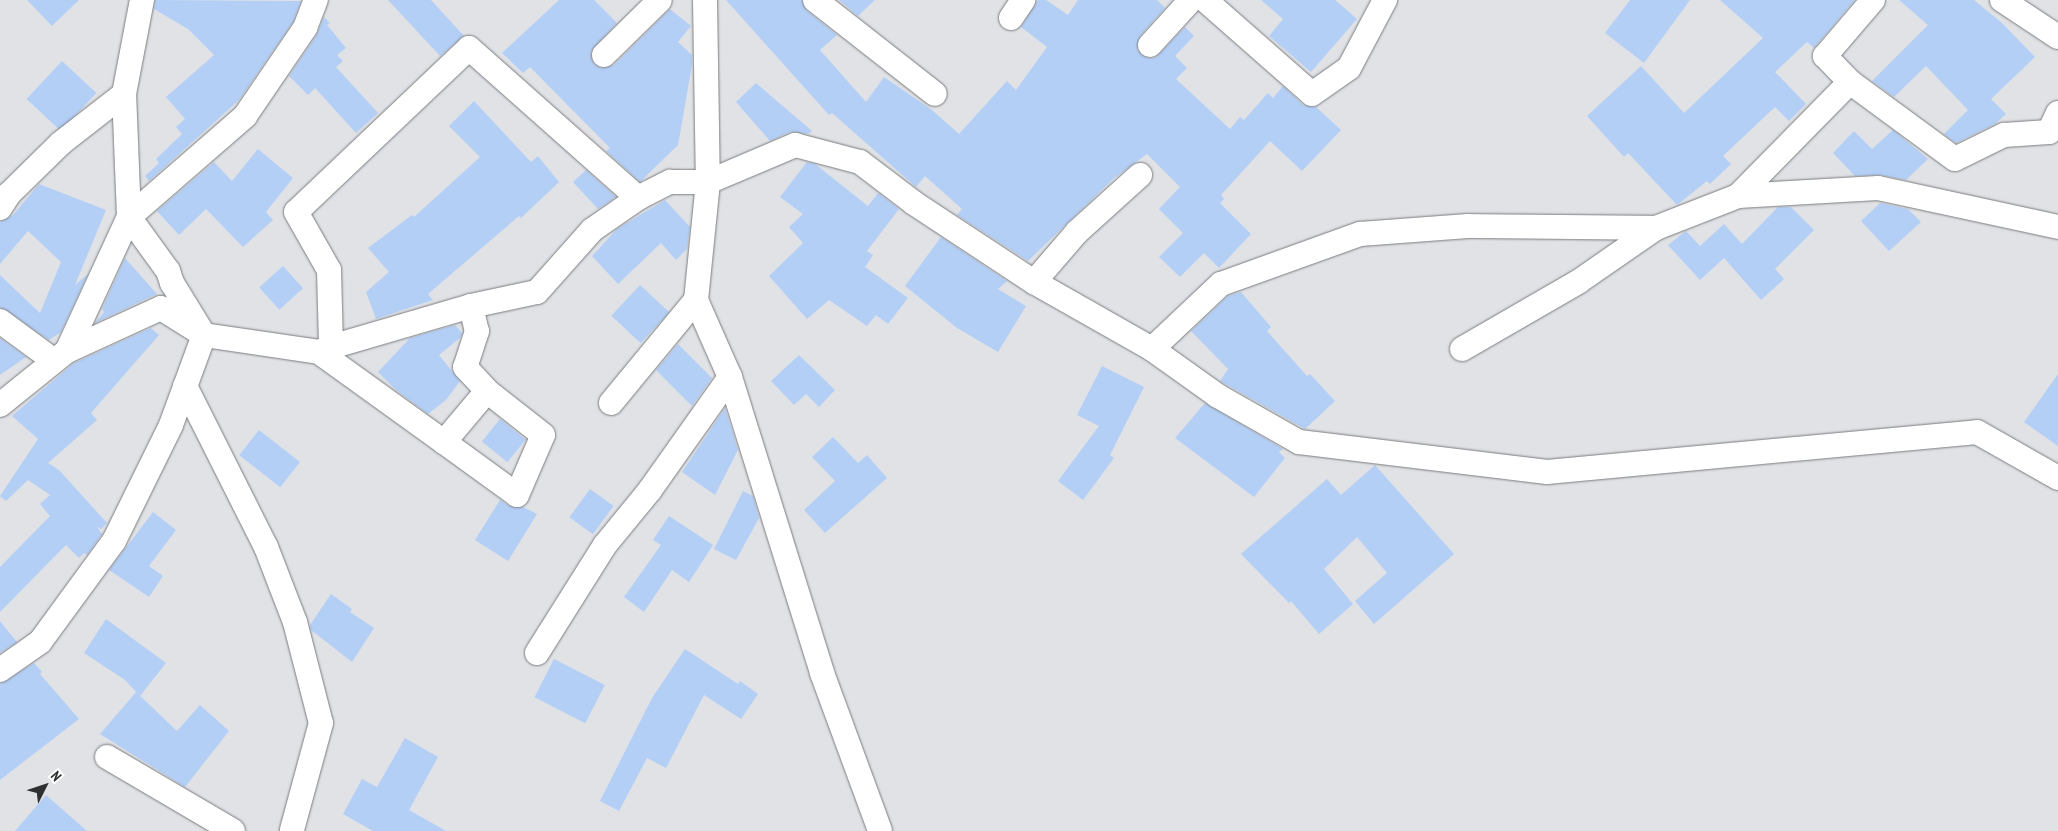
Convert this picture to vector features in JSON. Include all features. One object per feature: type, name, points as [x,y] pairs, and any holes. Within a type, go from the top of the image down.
[{"type":"street","points":[[142,0],[124,94],[129,217],[168,271],[172,284],[204,335]]},
{"type":"street","points":[[60,355],[129,217],[245,116],[305,28],[316,0]]},
{"type":"street","points":[[604,55],[660,0]]},
{"type":"street","points":[[706,0],[708,182],[696,300],[730,377],[822,673],[880,831]]},
{"type":"street","points":[[815,0],[935,94]]},
{"type":"street","points":[[1150,44],[1191,0]]},
{"type":"street","points":[[1205,0],[1312,94],[1349,68],[1385,0]]},
{"type":"street","points":[[1873,0],[1825,56],[1850,82],[1955,159],[2004,135],[2050,132],[2058,113]]},
{"type":"street","points":[[2002,0],[2058,37]]},
{"type":"street","points":[[325,349],[329,270],[296,212],[468,48],[638,198]]},
{"type":"street","points":[[1738,196],[1850,82]]},
{"type":"street","points":[[3,196],[61,143],[124,94]]},
{"type":"street","points":[[0,404],[60,355],[161,308],[204,335],[325,349],[471,306],[537,292],[592,230],[638,198],[670,182],[708,182],[794,145],[860,162],[914,203],[1034,282],[1152,349],[1218,396],[1299,442],[1547,472],[1977,432],[2058,478]]},
{"type":"street","points":[[1034,282],[1077,232],[1140,175]]},
{"type":"street","points":[[1462,349],[1578,282],[1656,228],[1738,196],[1878,188],[2058,227]]},
{"type":"street","points":[[1152,349],[1221,284],[1360,234],[1468,226],[1656,228]]},
{"type":"street","points":[[611,403],[696,300]]},
{"type":"street","points":[[325,349],[444,442],[517,495],[543,435],[487,391],[464,367],[477,331],[471,306]]},
{"type":"street","points":[[0,321],[60,355]]},
{"type":"street","points":[[0,670],[40,642],[114,541],[171,425],[204,335]]},
{"type":"street","points":[[537,653],[605,545],[650,490],[730,377]]},
{"type":"street","points":[[185,386],[266,547],[295,622],[321,723],[292,830]]},
{"type":"street","points":[[444,442],[487,391]]},
{"type":"street","points":[[107,757],[233,831]]},
{"type":"building","points":[[27,0],[79,0],[52,26]]},
{"type":"building","points":[[155,0],[301,1],[293,22],[239,100],[149,181],[145,176],[159,163],[156,159],[182,134],[176,127],[185,119],[166,97],[214,55],[188,29],[154,9]]},
{"type":"building","points":[[388,0],[431,0],[464,36],[440,56]]},
{"type":"building","points":[[559,0],[594,0],[617,23],[591,51],[594,64],[601,68],[614,65],[670,9],[691,26],[678,42],[692,55],[692,65],[678,145],[640,182],[606,151],[610,148],[530,67],[523,73],[502,53]]},
{"type":"building","points":[[726,0],[802,0],[807,11],[837,35],[820,50],[866,102],[884,77],[932,110],[959,134],[1007,81],[1016,90],[1047,47],[1021,27],[1038,0],[1046,0],[1068,15],[1078,0],[1157,0],[1165,8],[1140,36],[1137,50],[1147,58],[1155,58],[1185,27],[1194,36],[1175,56],[1187,68],[1176,79],[1230,129],[1240,117],[1244,120],[1268,93],[1273,98],[1283,86],[1303,105],[1316,107],[1341,130],[1302,171],[1270,141],[1221,195],[1224,199],[1220,203],[1251,234],[1219,268],[1204,253],[1180,277],[1159,257],[1183,233],[1159,209],[1180,187],[1147,154],[1113,179],[1028,261],[957,215],[962,209],[925,176],[916,187],[832,113],[829,115]]},
{"type":"building","points":[[839,0],[875,0],[858,16]]},
{"type":"building","points":[[1261,0],[1335,0],[1357,19],[1311,72],[1269,36],[1283,19]]},
{"type":"building","points":[[1630,0],[1690,0],[1644,63],[1605,33]]},
{"type":"building","points":[[1720,0],[1855,0],[1814,48],[1807,42],[1775,72],[1806,104],[1789,121],[1775,107],[1723,156],[1731,164],[1710,184],[1707,181],[1677,205],[1628,153],[1624,157],[1587,116],[1641,66],[1684,113],[1763,38]]},
{"type":"building","points":[[1899,0],[1974,0],[2002,23],[2035,57],[1991,99],[2006,114],[1995,124],[1956,143],[1944,134],[1968,110],[1926,66],[1894,97],[1872,81],[1928,25]]},
{"type":"building","points":[[324,17],[330,23],[327,25],[346,48],[337,55],[343,61],[336,67],[378,113],[356,133],[315,88],[308,95],[289,76],[316,36]]},
{"type":"building","points":[[62,61],[96,93],[61,131],[27,99]]},
{"type":"building","points":[[756,83],[812,131],[808,134],[790,132],[770,141],[736,102]]},
{"type":"building","points":[[474,101],[531,162],[538,156],[559,182],[521,218],[519,216],[428,294],[433,300],[376,319],[366,292],[389,272],[368,248],[412,215],[414,217],[480,157],[449,126]]},
{"type":"building","points":[[1893,130],[1928,159],[1906,180],[1881,175],[1855,176],[1833,153],[1854,131],[1872,149]]},
{"type":"building","points":[[258,149],[293,178],[266,212],[273,220],[243,247],[206,209],[179,235],[157,211],[214,162],[232,181]]},
{"type":"building","points":[[807,162],[815,164],[868,206],[878,193],[899,209],[867,251],[873,255],[865,267],[908,298],[888,324],[876,315],[867,326],[829,300],[807,319],[769,276],[803,243],[789,227],[803,214],[780,197]]},
{"type":"building","points":[[586,170],[616,197],[598,209],[573,182]]},
{"type":"building","points":[[39,184],[106,210],[75,285],[88,274],[61,332],[49,340],[0,308],[0,275],[40,313],[61,262],[28,231],[0,264],[0,222],[13,215]]},
{"type":"building","points":[[665,200],[690,227],[687,249],[676,260],[661,243],[618,284],[592,256],[617,229]]},
{"type":"building","points":[[1880,203],[1908,209],[1921,222],[1889,251],[1861,221]]},
{"type":"building","points":[[1778,207],[1791,207],[1814,230],[1775,269],[1784,279],[1761,300],[1724,258],[1700,280],[1668,245],[1686,231],[1700,246],[1724,224],[1742,244]]},
{"type":"building","points":[[941,237],[1007,281],[998,289],[1026,306],[998,352],[957,328],[905,286]]},
{"type":"building","points":[[125,258],[157,294],[95,323],[104,312],[102,309]]},
{"type":"building","points":[[283,266],[303,288],[279,310],[259,287]]},
{"type":"building","points":[[640,285],[669,312],[641,343],[611,316]]},
{"type":"building","points":[[1241,292],[1271,327],[1267,331],[1307,376],[1310,374],[1335,401],[1305,429],[1220,381],[1228,369],[1191,331],[1228,296]]},
{"type":"building","points":[[455,325],[462,333],[461,337],[439,355],[460,381],[446,400],[428,414],[396,390],[378,372],[410,338]]},
{"type":"building","points":[[151,328],[159,335],[91,413],[97,420],[48,463],[59,470],[107,523],[101,529],[97,527],[102,534],[87,555],[84,553],[79,558],[66,545],[0,612],[0,567],[50,516],[40,504],[50,495],[28,480],[6,501],[0,496],[38,439],[12,416],[74,363]]},
{"type":"building","points":[[0,338],[26,357],[0,375]]},
{"type":"building","points":[[678,344],[712,378],[692,406],[656,370]]},
{"type":"building","points":[[799,355],[835,390],[819,407],[806,394],[794,405],[771,381]]},
{"type":"building","points":[[1102,366],[1144,387],[1110,455],[1114,458],[1083,500],[1058,481],[1099,426],[1077,415]]},
{"type":"building","points":[[2058,374],[2058,446],[2024,422]]},
{"type":"building","points":[[1205,403],[1283,449],[1279,452],[1285,458],[1254,497],[1175,438]]},
{"type":"building","points":[[725,408],[738,450],[715,495],[682,472]]},
{"type":"building","points":[[500,419],[526,440],[507,462],[482,442]]},
{"type":"building","points":[[259,430],[300,462],[280,487],[239,455]]},
{"type":"building","points":[[833,437],[858,463],[867,455],[887,478],[825,533],[804,510],[835,481],[812,457]]},
{"type":"building","points":[[1375,465],[1454,554],[1374,624],[1355,601],[1387,573],[1357,537],[1324,569],[1353,604],[1319,634],[1291,601],[1289,603],[1241,554],[1327,479],[1341,495]]},
{"type":"building","points":[[590,489],[613,506],[593,534],[569,517]]},
{"type":"building","points":[[743,491],[753,496],[759,518],[736,560],[714,549]]},
{"type":"building","points":[[500,500],[509,506],[523,507],[537,514],[508,561],[475,540]]},
{"type":"building","points":[[153,512],[176,530],[149,566],[163,576],[149,597],[109,570]]},
{"type":"building","points":[[669,516],[713,545],[689,582],[672,570],[644,612],[624,597],[661,545],[653,540]]},
{"type":"building","points":[[331,594],[352,609],[350,612],[374,628],[352,662],[311,630],[310,625]]},
{"type":"building","points":[[106,619],[166,663],[140,696],[125,680],[84,653]]},
{"type":"building","points":[[0,621],[17,642],[0,653]]},
{"type":"building","points":[[685,649],[738,684],[740,681],[758,694],[741,719],[704,695],[666,768],[647,758],[619,811],[600,801],[652,698]]},
{"type":"building","points":[[554,659],[605,685],[585,723],[534,697]]},
{"type":"building","points":[[34,663],[42,672],[40,674],[79,719],[0,780],[0,684]]},
{"type":"building","points":[[136,692],[177,731],[200,705],[229,731],[185,787],[100,734]]},
{"type":"building","points":[[405,738],[438,757],[409,810],[446,831],[373,831],[343,814],[362,779],[377,787]]},
{"type":"building","points":[[46,795],[87,831],[15,831]]}]
